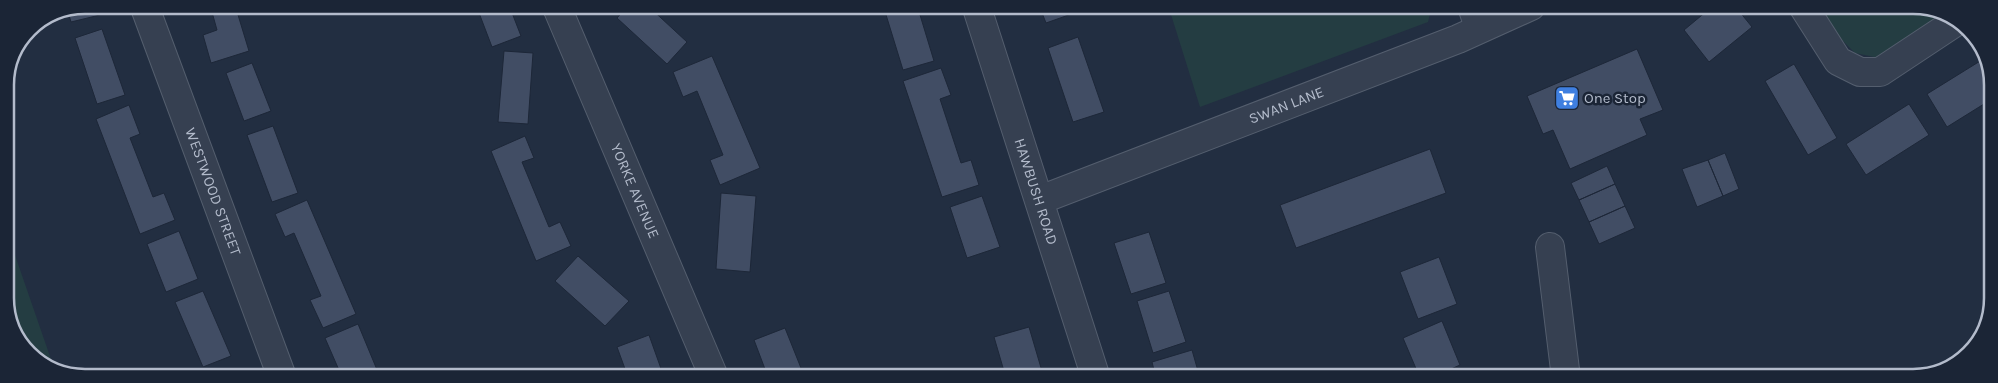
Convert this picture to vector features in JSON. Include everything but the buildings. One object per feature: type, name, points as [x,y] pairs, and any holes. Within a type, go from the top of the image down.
[{"type":"street","name":"WESTWOOD STREET","points":[[147,14],[279,369]]},
{"type":"street","name":"YORKE AVENUE","points":[[560,14],[710,369]]},
{"type":"street","name":"HAWBUSH ROAD","points":[[979,14],[1093,369]]},
{"type":"street","name":"SWAN LANE","points":[[1040,200],[1449,43],[1475,17],[1490,14]]},
{"type":"street","points":[[1808,14],[1838,61],[1860,72],[1880,72],[1951,25]]},
{"type":"street","points":[[1550,248],[1565,369]]},
{"type":"green space","points":[[1171,14],[1430,14],[1428,22],[1200,107]]},
{"type":"green space","points":[[1824,14],[1922,14],[1939,19],[1879,58],[1855,53],[1835,33]]},
{"type":"green space","points":[[14,252],[52,361],[35,348],[21,330],[15,312]]},
{"type":"place","name":"One Stop","points":[[1567,98]]}]
